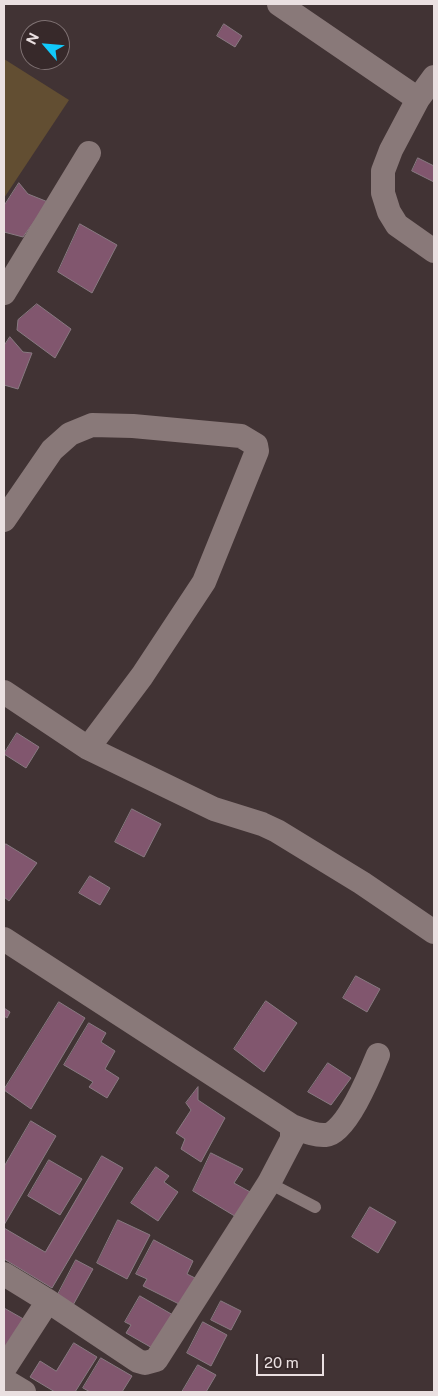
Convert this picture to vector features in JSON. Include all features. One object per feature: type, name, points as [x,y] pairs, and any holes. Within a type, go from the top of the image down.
[{"type":"street","points":[[288,6],[418,99]]},
{"type":"street","points":[[434,77],[418,99],[382,171],[383,193],[389,212],[397,225],[434,251]]},
{"type":"street","points":[[4,293],[89,153]]},
{"type":"street","points":[[4,520],[52,450],[70,434],[92,425],[133,426],[241,436],[256,445],[256,451],[204,582],[142,676],[88,748]]},
{"type":"street","points":[[4,692],[88,748],[214,810],[262,824],[277,831],[362,883],[434,932]]},
{"type":"street","points":[[4,939],[292,1126],[311,1134],[328,1135],[336,1130],[348,1115],[366,1085],[378,1054]]},
{"type":"street","points":[[4,1274],[138,1361],[146,1363],[156,1360],[269,1183],[292,1139],[292,1126]]},
{"type":"street","points":[[4,1369],[48,1301]]},
{"type":"street","points":[[4,1380],[24,1392]]},
{"type":"lane","points":[[269,1183],[315,1206]]},
{"type":"shaded area","points":[[4,59],[69,100],[4,198]]},
{"type":"building","points":[[224,24],[242,36],[235,47],[217,36]]},
{"type":"building","points":[[418,158],[434,166],[434,182],[412,171]]},
{"type":"building","points":[[19,183],[28,194],[48,202],[23,237],[4,232],[4,206]]},
{"type":"building","points":[[80,224],[117,245],[92,293],[58,272]]},
{"type":"building","points":[[37,304],[71,329],[55,358],[17,330],[18,320]]},
{"type":"building","points":[[10,337],[23,352],[32,353],[18,389],[4,385],[4,346]]},
{"type":"building","points":[[17,733],[39,747],[26,768],[4,754]]},
{"type":"building","points":[[132,809],[161,824],[144,857],[115,842]]},
{"type":"building","points":[[6,844],[37,863],[9,901],[4,897],[4,847]]},
{"type":"building","points":[[90,876],[110,888],[100,905],[79,893]]},
{"type":"building","points":[[356,976],[380,989],[367,1012],[343,998]]},
{"type":"building","points":[[266,1001],[297,1023],[264,1072],[234,1049]]},
{"type":"building","points":[[59,1002],[85,1018],[31,1109],[4,1090]]},
{"type":"building","points":[[4,1008],[10,1012],[7,1018],[4,1016]]},
{"type":"building","points":[[89,1023],[106,1033],[101,1042],[115,1051],[105,1069],[119,1078],[107,1098],[89,1087],[93,1082],[64,1065]]},
{"type":"building","points":[[328,1063],[351,1078],[331,1105],[308,1092]]},
{"type":"building","points":[[198,1087],[198,1100],[225,1118],[201,1162],[181,1149],[185,1139],[176,1133],[191,1110],[186,1103]]},
{"type":"building","points":[[31,1121],[56,1136],[4,1225],[4,1167]]},
{"type":"building","points":[[211,1153],[243,1169],[234,1183],[252,1193],[238,1218],[193,1191]]},
{"type":"building","points":[[102,1156],[123,1168],[52,1288],[4,1259],[4,1228],[45,1252]]},
{"type":"building","points":[[49,1160],[82,1179],[60,1215],[28,1196]]},
{"type":"building","points":[[156,1167],[169,1176],[164,1182],[178,1192],[158,1221],[131,1203]]},
{"type":"building","points":[[370,1207],[396,1222],[378,1253],[352,1237]]},
{"type":"building","points":[[118,1220],[150,1235],[127,1279],[97,1263]]},
{"type":"building","points":[[154,1240],[193,1261],[187,1274],[195,1278],[181,1305],[143,1286],[147,1279],[136,1274]]},
{"type":"building","points":[[76,1260],[93,1269],[72,1307],[56,1298]]},
{"type":"building","points":[[140,1296],[173,1315],[154,1349],[126,1333],[131,1325],[125,1322]]},
{"type":"building","points":[[221,1301],[241,1311],[231,1330],[211,1320]]},
{"type":"building","points":[[4,1308],[27,1321],[4,1359]]},
{"type":"building","points":[[203,1322],[227,1335],[211,1366],[187,1353]]},
{"type":"building","points":[[74,1343],[97,1357],[75,1392],[55,1392],[30,1377],[40,1361],[56,1371]]},
{"type":"building","points":[[101,1358],[132,1376],[122,1392],[90,1392],[83,1388]]},
{"type":"building","points":[[198,1365],[216,1375],[206,1392],[182,1392]]}]
